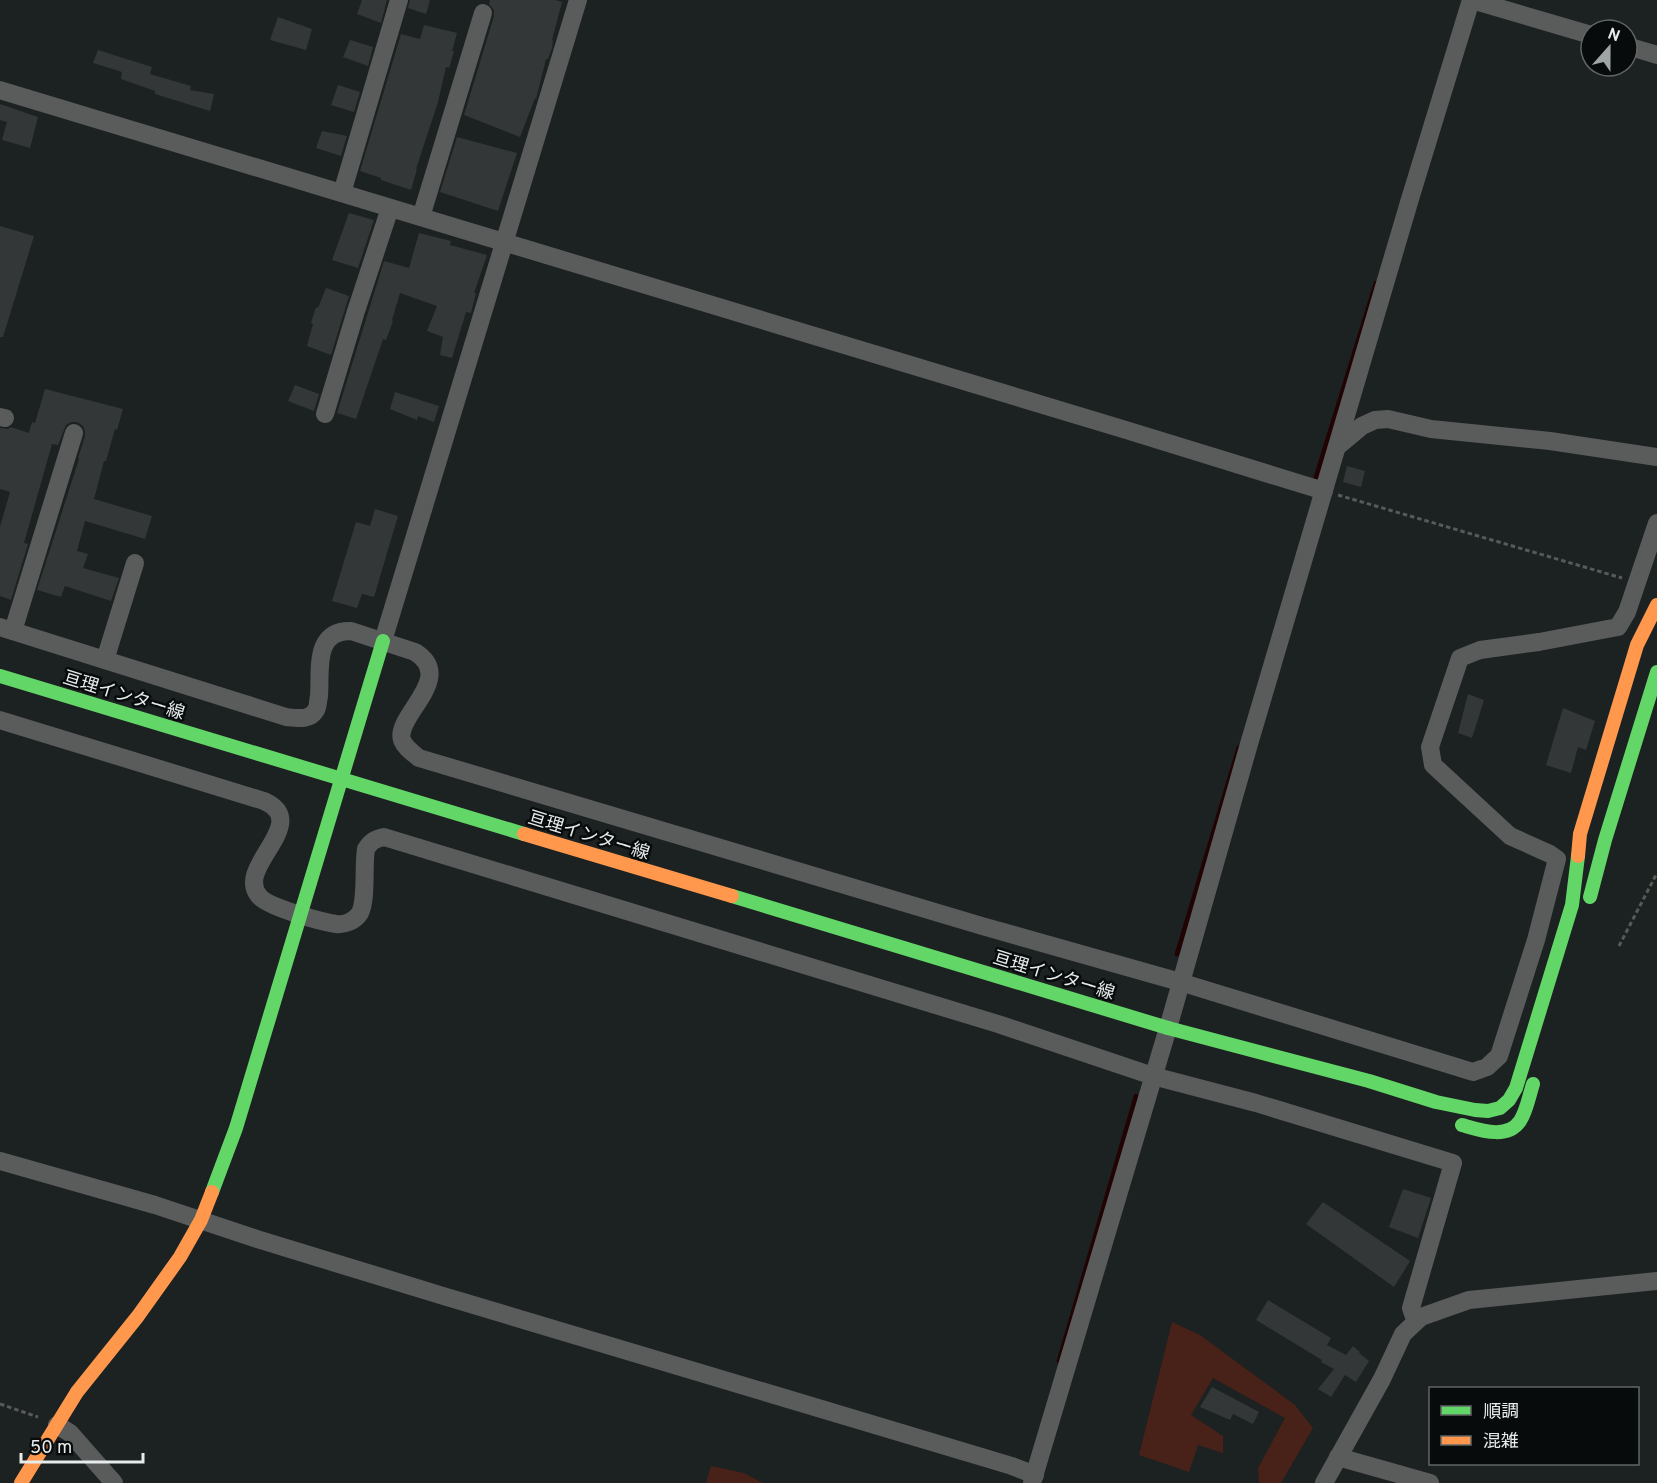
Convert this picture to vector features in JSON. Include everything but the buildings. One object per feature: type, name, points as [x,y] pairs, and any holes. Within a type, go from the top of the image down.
[{"type":"main road","points":[[1572,905],[1580,834],[1637,645],[1657,605]]},
{"type":"main road","points":[[1651,644],[1657,624]]},
{"type":"main road","points":[[21,1483],[77,1392],[138,1316],[180,1257],[201,1220],[236,1128],[383,641]]},
{"type":"main road","points":[[1168,1028],[1369,1081],[1436,1102],[1488,1112],[1500,1108],[1509,1100],[1516,1088],[1572,905],[1651,668]]},
{"type":"main road","points":[[1651,668],[1586,909],[1614,847],[1657,713]]},
{"type":"main road","name":"亘理インター線","points":[[0,676],[1168,1028]]},
{"type":"main road","points":[[1168,1028],[1338,1087]]},
{"type":"main road","points":[[1453,1122],[1485,1132],[1506,1131],[1513,1127],[1520,1120],[1537,1072]]},
{"type":"street","points":[[342,193],[399,0]]},
{"type":"street","points":[[383,641],[578,0]]},
{"type":"street","points":[[0,1161],[155,1205],[268,1243],[428,1292],[1012,1466],[1034,1479],[1168,1028],[1249,744],[1472,0],[1579,31]]},
{"type":"street","points":[[421,217],[483,13]]},
{"type":"street","points":[[1639,50],[1657,55]]},
{"type":"street","points":[[0,90],[1324,491]]},
{"type":"street","points":[[325,414],[390,208]]},
{"type":"street","points":[[1338,446],[1362,426],[1375,420],[1388,419],[1431,429],[1550,441],[1657,457]]},
{"type":"street","points":[[74,433],[7,628],[286,717],[299,719],[309,716],[316,710],[321,653],[324,644],[343,630],[351,631],[415,652],[429,663],[430,672],[425,690],[404,725],[402,734],[406,747],[419,758],[982,926],[1180,982],[1473,1072],[1487,1067],[1499,1056],[1536,940],[1557,859],[1510,836],[1433,765],[1430,747],[1460,658],[1480,650],[1539,642],[1618,627],[1627,612],[1657,523]]},
{"type":"street","points":[[105,660],[135,562]]},
{"type":"street","points":[[0,720],[275,806],[281,821],[256,871],[255,890],[259,897],[274,906],[300,914],[336,924],[349,923],[356,919],[363,902],[366,849],[376,838],[384,837],[943,1007],[1153,1076],[1256,1103],[1453,1163],[1411,1308],[1413,1314],[1421,1317]]},
{"type":"street","points":[[1324,1483],[1382,1379],[1403,1334],[1421,1317],[1469,1300],[1657,1281]]},
{"type":"street","points":[[57,1425],[70,1434],[114,1483]]},
{"type":"street","points":[[1338,1457],[1430,1483]]},
{"type":"path","points":[[1324,491],[1637,582]]},
{"type":"path","points":[[1619,946],[1657,873]]},
{"type":"path","points":[[0,1404],[57,1425]]},
{"type":"shaded area","points":[[1172,1322],[1200,1335],[1295,1405],[1313,1428],[1281,1483],[1259,1482],[1258,1468],[1285,1418],[1213,1378],[1191,1415],[1223,1436],[1223,1453],[1198,1445],[1189,1472],[1139,1455]]},
{"type":"shaded area","points":[[711,1466],[744,1473],[763,1483],[706,1483]]},
{"type":"waterway","points":[[1316,477],[1376,283]]},
{"type":"waterway","points":[[1177,954],[1239,747]]},
{"type":"waterway","points":[[1059,1361],[1136,1096]]},
{"type":"traffic: fast","points":[[212,1192],[236,1128],[383,641]]},
{"type":"traffic: fast","points":[[1590,897],[1605,840],[1657,672]]},
{"type":"traffic: fast","points":[[0,676],[524,834]]},
{"type":"traffic: fast","points":[[1168,1028],[1369,1081],[1436,1102],[1475,1110],[1488,1111],[1500,1108],[1509,1100],[1516,1088],[1572,905],[1578,856]]},
{"type":"traffic: fast","points":[[732,896],[1168,1028]]},
{"type":"traffic: fast","points":[[1462,1125],[1493,1132],[1515,1127],[1524,1112],[1533,1084]]},
{"type":"traffic: slow","points":[[1578,856],[1580,834],[1637,645],[1657,605]]},
{"type":"traffic: slow","points":[[524,834],[732,896]]},
{"type":"traffic: slow","points":[[21,1483],[77,1392],[138,1316],[180,1257],[201,1220],[212,1192]]}]
